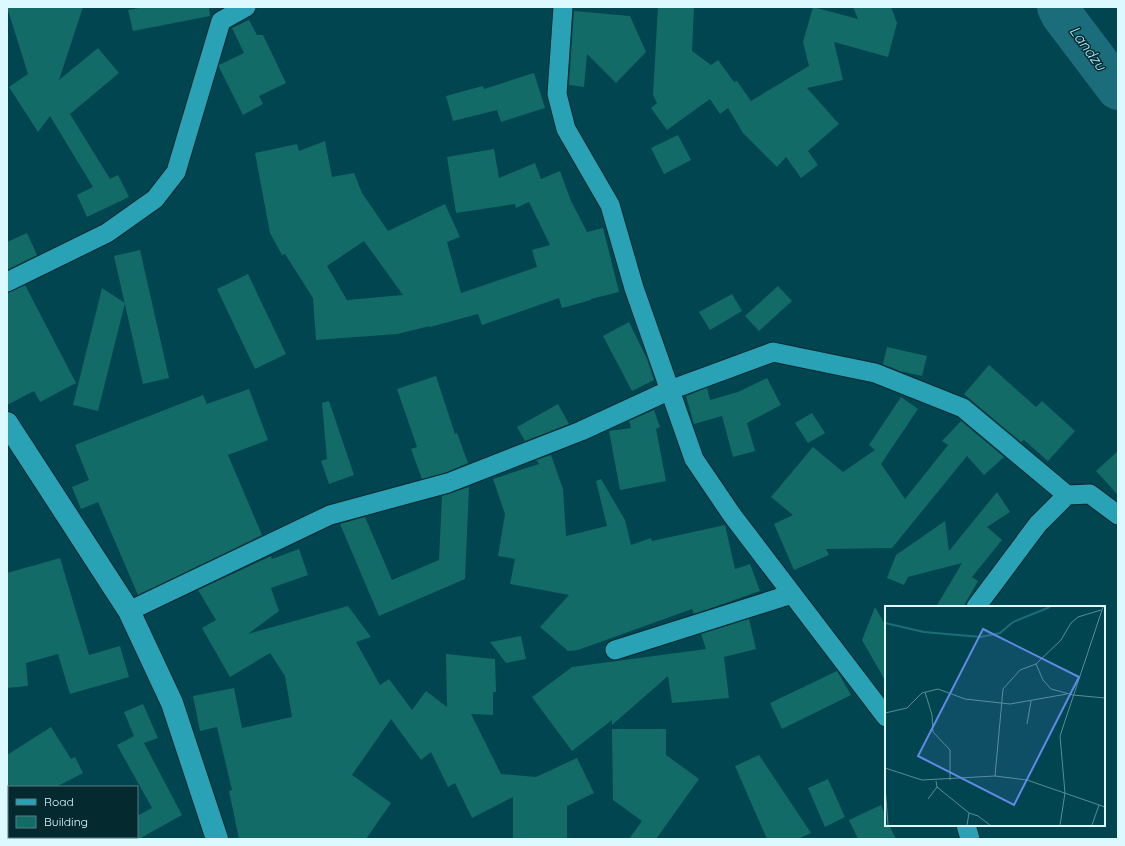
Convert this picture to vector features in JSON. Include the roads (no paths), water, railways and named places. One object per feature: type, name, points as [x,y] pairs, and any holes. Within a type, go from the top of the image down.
[{"type":"street","points":[[7,282],[106,233],[155,199],[176,172],[221,21],[246,7]]},
{"type":"street","points":[[563,7],[557,94],[566,129],[610,204],[634,288],[694,459],[732,515],[885,716]]},
{"type":"street","points":[[129,611],[330,515],[448,483],[581,431],[670,390],[773,352],[875,373],[963,408],[1067,495],[1090,494],[1118,515]]},
{"type":"street","points":[[7,423],[129,611],[172,703],[217,839]]},
{"type":"street","points":[[977,606],[1038,524],[1067,495]]},
{"type":"street","points":[[615,650],[792,594]]},
{"type":"street","points":[[966,826],[970,839]]},
{"type":"waterway","name":"Landzu","points":[[1058,7],[1062,15],[1118,89]]}]
